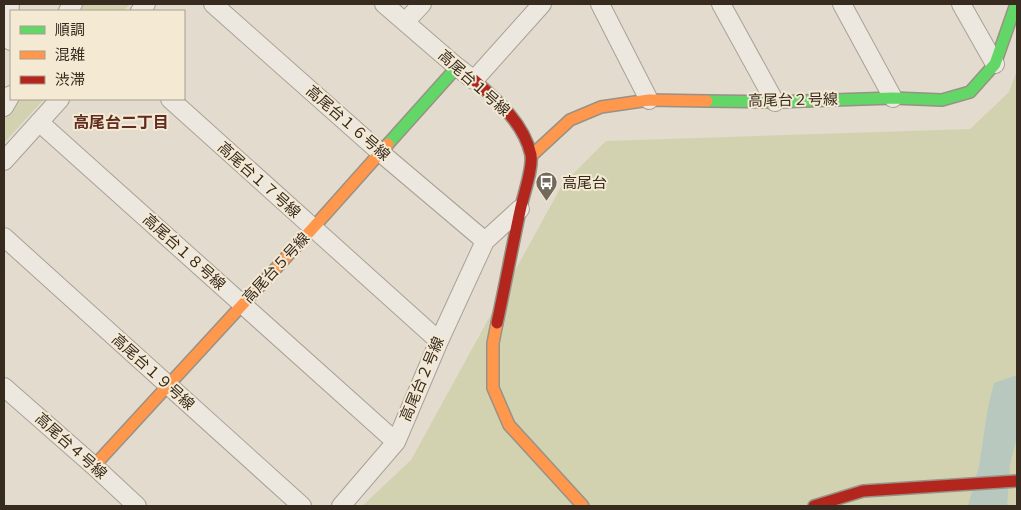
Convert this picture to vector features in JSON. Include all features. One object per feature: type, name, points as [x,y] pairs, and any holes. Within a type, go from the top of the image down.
[{"type":"street","points":[[8,39],[10,4]]},
{"type":"street","name":"高尾台１６号線","points":[[213,4],[381,152],[485,240]]},
{"type":"street","name":"高尾台１号線","points":[[384,4],[503,106],[524,135],[531,156],[530,169],[493,343],[493,388],[509,425],[583,506]]},
{"type":"street","points":[[405,22],[422,4]]},
{"type":"street","points":[[474,80],[542,4]]},
{"type":"street","points":[[600,4],[650,100]]},
{"type":"street","points":[[721,4],[775,102]]},
{"type":"street","points":[[842,4],[893,98]]},
{"type":"street","points":[[961,4],[995,64]]},
{"type":"street","name":"高尾台２号線","points":[[531,156],[570,120],[601,106],[650,100],[775,102],[893,98],[942,100],[970,92],[995,64],[1016,4]]},
{"type":"street","name":"高尾台５号線","points":[[94,466],[313,228],[457,67]]},
{"type":"street","points":[[4,108],[10,97]]},
{"type":"street","points":[[4,161],[59,100]]},
{"type":"street","name":"高尾台１７号線","points":[[171,100],[438,341]]},
{"type":"street","name":"高尾台１８号線","points":[[39,122],[396,442]]},
{"type":"street","points":[[485,240],[520,209]]},
{"type":"street","name":"高尾台１９号線","points":[[4,237],[302,506]]},
{"type":"street","name":"高尾台２号線","points":[[341,506],[396,442],[438,341],[485,240]]},
{"type":"street","name":"高尾台４号線","points":[[4,387],[137,506]]},
{"type":"street","points":[[814,506],[863,491],[1017,481]]},
{"type":"green space","points":[[79,4],[130,4],[124,10],[75,10]]},
{"type":"green space","points":[[1017,70],[1017,506],[362,506],[411,460],[562,185],[606,141],[970,129],[1009,92]]},
{"type":"green space","points":[[12,100],[43,100],[4,143],[4,116]]},
{"type":"shaded area","points":[[1017,375],[1017,437],[1010,464],[1007,506],[968,506],[979,466],[988,407],[994,383]]},
{"type":"traffic: fast","points":[[707,101],[775,102],[893,98],[942,100],[970,92],[995,64],[1016,4]]},
{"type":"traffic: fast","points":[[388,144],[457,67]]},
{"type":"traffic: slow","points":[[531,156],[570,120],[601,107],[649,100],[707,101]]},
{"type":"traffic: slow","points":[[94,466],[388,144]]},
{"type":"traffic: slow","points":[[497,323],[493,343],[493,388],[509,425],[583,506]]},
{"type":"traffic: jam","points":[[474,80],[516,122],[531,155],[529,175],[497,323]]},
{"type":"traffic: jam","points":[[814,506],[863,491],[1017,481]]},
{"type":"place","name":"高尾台","points":[[546,202]]},
{"type":"district","name":"高尾台二丁目","points":[[121,122]]}]
